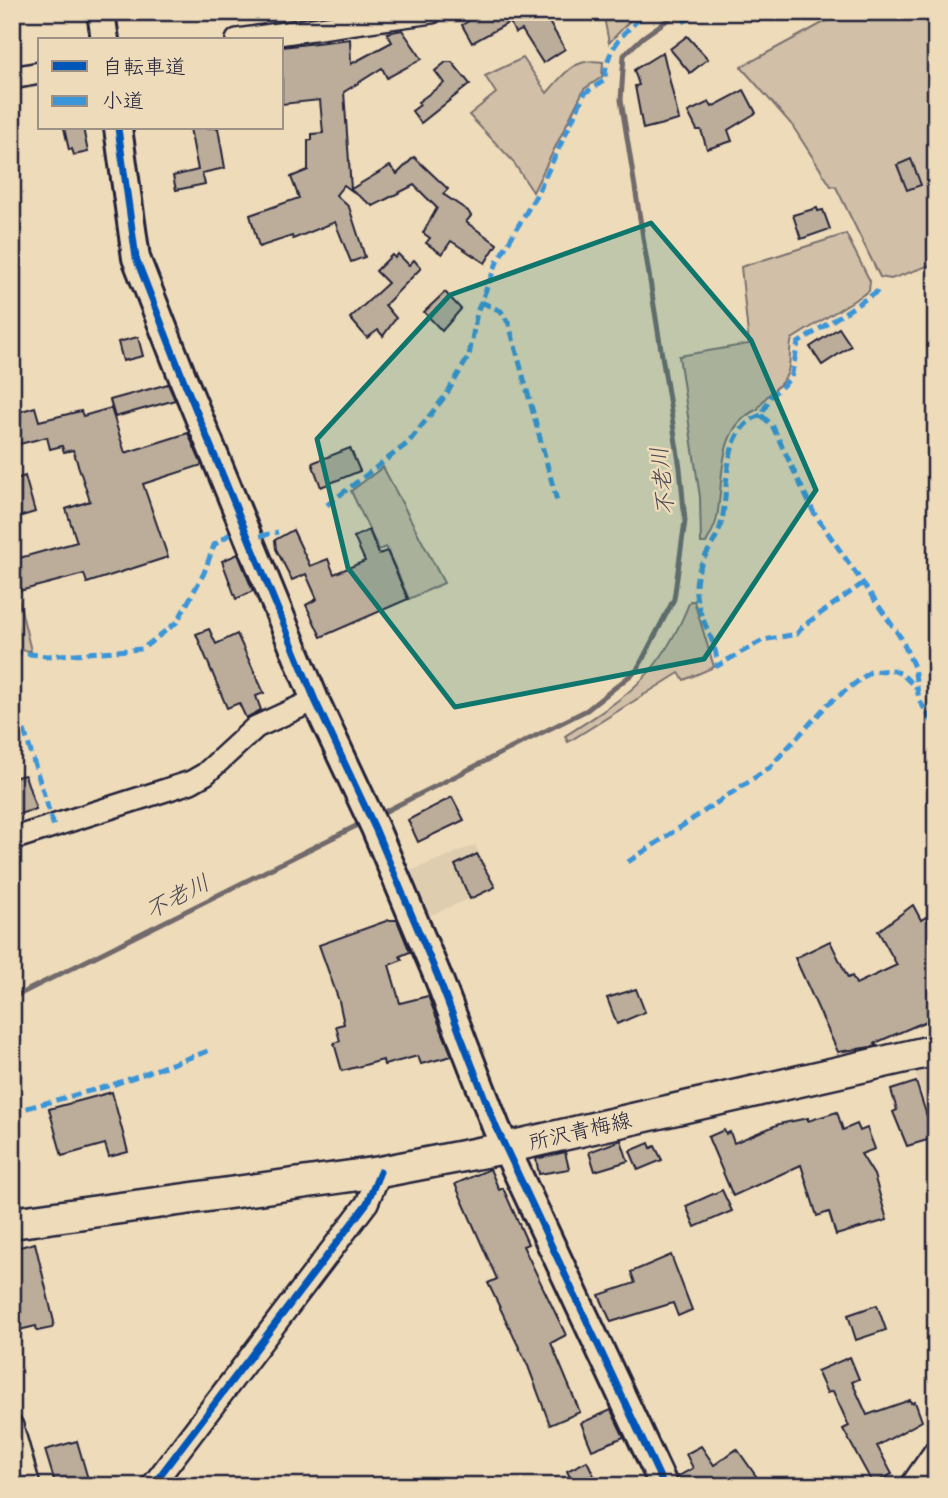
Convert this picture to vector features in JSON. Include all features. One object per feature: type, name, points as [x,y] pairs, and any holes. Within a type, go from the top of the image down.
[{"type":"main road","name":"所沢青梅線","points":[[12,1223],[380,1172],[505,1148],[936,1050]]},
{"type":"street","points":[[101,12],[105,38]]},
{"type":"street","points":[[251,38],[432,12]]},
{"type":"street","points":[[12,78],[38,73]]},
{"type":"street","points":[[118,130],[136,258],[315,700],[370,817],[505,1148],[664,1486]]},
{"type":"street","points":[[12,839],[191,782],[205,774],[256,727],[315,700]]},
{"type":"street","points":[[152,1486],[367,1203],[380,1172]]},
{"type":"street","points":[[14,1436],[29,1486]]},
{"type":"street","points":[[911,1486],[936,1450]]},
{"type":"highlighted area","points":[[651,223],[751,340],[816,490],[704,659],[455,707],[348,568],[317,439],[450,295]]},
{"type":"shaded area","points":[[603,12],[638,12],[609,43]]},
{"type":"shaded area","points":[[843,12],[936,12],[936,263],[891,279],[880,277],[836,187],[831,186],[792,125],[741,67]]},
{"type":"shaded area","points":[[523,58],[547,93],[570,68],[584,62],[603,62],[602,77],[584,89],[533,192],[512,160],[469,115],[496,93],[485,76]]},
{"type":"shaded area","points":[[846,234],[870,281],[869,291],[792,339],[790,361],[784,379],[758,409],[744,417],[728,441],[716,520],[706,543],[701,543],[700,497],[679,356],[749,344],[741,267]]},
{"type":"shaded area","points":[[383,467],[444,583],[409,599],[386,547],[379,550],[351,491]]},
{"type":"shaded area","points":[[18,597],[31,651],[12,649],[12,599]]},
{"type":"shaded area","points":[[690,601],[694,601],[714,667],[684,680],[679,673],[568,742],[565,736],[625,695],[655,665],[667,648]]},
{"type":"shaded area","points":[[475,845],[495,888],[424,918],[405,873]]},
{"type":"shaded area","points":[[936,1066],[936,1134],[915,1071]]},
{"type":"building","points":[[484,12],[543,12],[565,49],[543,63],[522,30],[515,33],[510,22],[472,43],[462,25]]},
{"type":"building","points":[[402,30],[422,59],[387,78],[382,68],[344,92],[351,189],[390,166],[397,174],[414,157],[448,189],[443,194],[468,211],[471,216],[466,222],[497,244],[485,263],[451,241],[442,254],[426,243],[430,238],[423,233],[437,208],[414,185],[373,206],[344,185],[336,195],[349,207],[365,257],[351,262],[335,222],[293,239],[292,236],[259,247],[250,215],[299,198],[291,177],[308,170],[308,140],[312,140],[312,134],[323,133],[320,100],[284,104],[284,47],[350,39],[351,64],[392,42],[387,33]]},
{"type":"building","points":[[687,36],[708,59],[690,73],[670,49]]},
{"type":"building","points":[[663,52],[679,120],[643,129],[635,86],[639,85],[634,70]]},
{"type":"building","points":[[446,62],[452,62],[470,84],[421,123],[412,111],[420,105],[418,102],[444,83],[435,71]]},
{"type":"building","points":[[744,90],[756,113],[728,130],[732,141],[707,149],[701,130],[697,130],[688,112],[709,102],[712,107]]},
{"type":"building","points":[[64,130],[83,130],[88,152],[74,155],[72,149],[69,150]]},
{"type":"building","points":[[190,130],[218,130],[225,168],[202,173],[205,184],[176,190],[173,176],[198,170]]},
{"type":"building","points":[[911,159],[921,185],[907,190],[897,165]]},
{"type":"building","points":[[817,208],[818,211],[823,210],[830,229],[801,239],[793,215]]},
{"type":"building","points":[[398,254],[409,265],[414,260],[421,268],[385,305],[396,318],[383,336],[378,330],[367,338],[350,318],[388,283],[376,271],[392,255],[395,258]]},
{"type":"building","points":[[445,292],[461,309],[442,331],[424,312]]},
{"type":"building","points":[[839,328],[851,346],[822,365],[810,347]]},
{"type":"building","points":[[138,337],[143,356],[123,361],[118,342]]},
{"type":"building","points":[[168,384],[175,400],[115,417],[110,400]]},
{"type":"building","points":[[35,407],[39,421],[81,411],[83,416],[111,408],[125,453],[188,433],[202,465],[143,484],[168,557],[87,583],[84,574],[12,593],[12,560],[77,542],[66,509],[90,501],[73,450],[64,452],[62,446],[50,449],[47,437],[12,446],[12,414]]},
{"type":"building","points":[[350,448],[360,471],[321,487],[312,463]]},
{"type":"building","points":[[25,476],[35,512],[12,519],[12,480]]},
{"type":"building","points":[[293,530],[310,566],[328,559],[334,574],[365,561],[354,537],[369,530],[379,554],[387,551],[408,599],[321,637],[306,605],[317,599],[306,574],[292,580],[276,549],[275,540]]},
{"type":"building","points":[[238,554],[253,591],[236,599],[222,561]]},
{"type":"building","points":[[209,629],[216,644],[237,634],[264,693],[256,696],[261,710],[246,718],[239,703],[227,708],[196,634]]},
{"type":"building","points":[[25,775],[36,809],[12,816],[12,778]]},
{"type":"building","points":[[452,797],[464,820],[418,842],[408,820]]},
{"type":"building","points":[[477,854],[495,887],[470,899],[455,865]]},
{"type":"building","points":[[913,905],[921,920],[926,917],[936,935],[936,1017],[875,1043],[877,1046],[838,1052],[795,958],[830,941],[848,978],[852,976],[856,984],[897,965],[878,931]]},
{"type":"building","points":[[389,920],[397,920],[410,952],[400,956],[402,960],[389,965],[400,1003],[428,996],[452,1056],[421,1064],[418,1056],[384,1065],[383,1060],[342,1071],[334,1043],[340,1041],[336,1026],[344,1024],[339,1001],[319,945]]},
{"type":"building","points":[[636,989],[645,1012],[617,1024],[607,998]]},
{"type":"building","points":[[916,1082],[934,1138],[907,1146],[893,1112],[897,1110],[891,1090]]},
{"type":"building","points":[[112,1092],[128,1152],[109,1157],[105,1144],[62,1156],[49,1109]]},
{"type":"building","points":[[837,1112],[843,1130],[857,1124],[860,1131],[867,1128],[875,1149],[861,1154],[874,1175],[887,1220],[836,1235],[829,1212],[817,1216],[801,1165],[733,1196],[708,1137],[724,1130],[726,1134],[730,1132],[734,1143],[779,1124],[808,1118],[808,1121]]},
{"type":"building","points":[[621,1140],[628,1161],[595,1171],[589,1152]]},
{"type":"building","points":[[649,1143],[651,1148],[655,1146],[662,1160],[638,1170],[630,1151]]},
{"type":"building","points":[[565,1152],[569,1169],[539,1174],[536,1159]]},
{"type":"building","points":[[490,1169],[499,1190],[503,1188],[528,1244],[523,1246],[566,1335],[551,1343],[580,1412],[550,1425],[528,1366],[488,1283],[497,1279],[455,1184]]},
{"type":"building","points":[[722,1190],[732,1211],[695,1227],[686,1206]]},
{"type":"building","points":[[35,1243],[54,1322],[52,1328],[37,1331],[36,1326],[15,1331],[12,1249]]},
{"type":"building","points":[[671,1255],[692,1310],[678,1316],[673,1303],[611,1322],[599,1295],[635,1283],[631,1272]]},
{"type":"building","points":[[877,1305],[886,1330],[856,1340],[848,1315]]},
{"type":"building","points":[[850,1357],[859,1379],[852,1382],[867,1415],[910,1400],[911,1403],[915,1402],[922,1421],[877,1446],[892,1474],[873,1484],[843,1429],[849,1426],[833,1391],[827,1393],[817,1371]]},
{"type":"building","points":[[611,1410],[624,1437],[592,1450],[581,1423]]},
{"type":"building","points":[[77,1441],[90,1486],[56,1486],[45,1450]]},
{"type":"building","points":[[701,1446],[714,1465],[737,1449],[763,1486],[679,1486],[677,1477],[693,1468],[686,1454]]},
{"type":"building","points":[[587,1461],[599,1486],[574,1486],[567,1471]]},
{"type":"waterway","name":"不老川","points":[[378,815],[587,710],[637,670],[674,599],[685,521],[680,468],[621,100],[624,55],[643,37],[679,12]]},
{"type":"waterway","name":"不老川","points":[[12,998],[358,825]]},
{"type":"marked path","points":[[327,505],[408,443],[446,395],[469,356],[477,312],[498,260],[537,194],[585,93],[605,80],[612,50],[647,12]]},
{"type":"marked path","points":[[683,22],[700,12]]},
{"type":"marked path","points":[[878,291],[798,343],[791,378],[771,396],[761,415],[772,425],[814,513],[901,638],[914,667],[919,700],[936,727]]},
{"type":"marked path","points":[[481,302],[501,311],[509,324],[557,501]]},
{"type":"marked path","points":[[761,415],[748,422],[733,446],[722,520],[696,582],[700,612],[714,648],[717,666],[763,640],[797,634],[803,626],[862,584]]},
{"type":"marked path","points":[[12,652],[47,656],[142,649],[177,622],[204,573],[214,545],[234,531]]},
{"type":"marked path","points":[[260,536],[278,532]]},
{"type":"marked path","points":[[628,862],[769,768],[828,704],[870,672],[892,670],[902,674],[916,688]]},
{"type":"marked path","points":[[24,730],[54,827]]},
{"type":"marked path","points":[[12,1112],[112,1085],[211,1050]]},
{"type":"cycle path","points":[[118,130],[136,258],[184,381],[315,700],[375,828],[438,977],[496,1127],[664,1486]]},
{"type":"cycle path","points":[[152,1486],[367,1203],[380,1172]]}]
